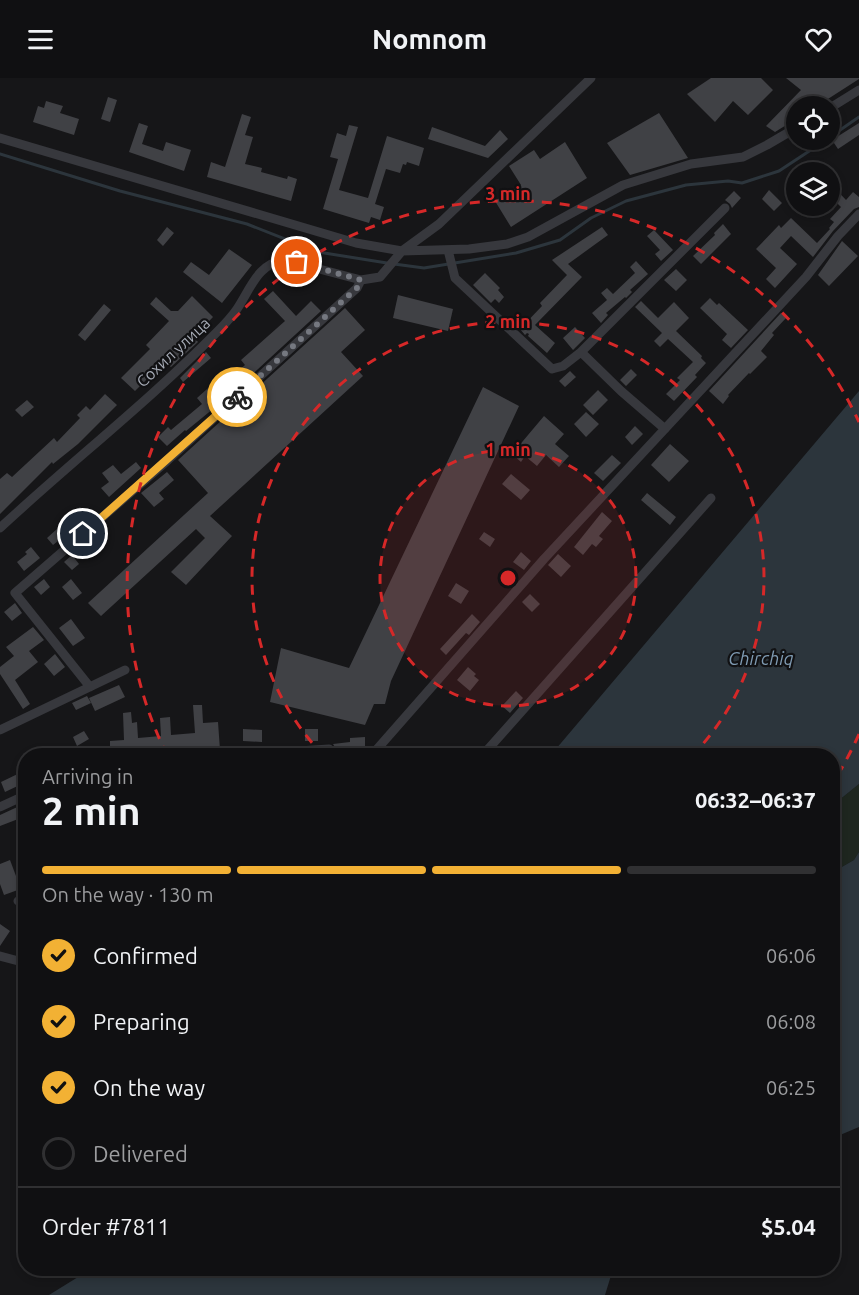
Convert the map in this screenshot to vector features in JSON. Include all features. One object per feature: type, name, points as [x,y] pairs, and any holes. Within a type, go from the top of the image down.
[{"type":"street","points":[[402,251],[439,224],[591,78]]},
{"type":"street","points":[[840,102],[859,90]]},
{"type":"street","points":[[0,138],[356,243],[402,251],[488,247],[518,241],[623,185],[691,164],[742,157],[786,134]]},
{"type":"street","points":[[448,250],[455,278],[552,369],[563,366],[581,351],[725,208]]},
{"type":"street","points":[[378,748],[544,560],[723,364],[806,277],[838,236],[859,214]]},
{"type":"street","name":"Сохил улица","points":[[0,528],[166,381],[216,333],[237,309],[255,278],[274,261],[297,262],[361,280],[380,277],[402,251]]},
{"type":"street","points":[[90,687],[15,592],[168,460],[357,288],[361,280]]},
{"type":"street","points":[[581,351],[621,392],[665,429]]},
{"type":"street","points":[[489,748],[711,498]]},
{"type":"street","points":[[0,730],[125,670]]},
{"type":"street","points":[[0,807],[18,799]]},
{"type":"street","points":[[1,956],[18,961]]},
{"type":"shaded area","points":[[859,784],[859,852],[854,860],[840,868],[840,799]]},
{"type":"water","name":"Chirchiq","points":[[859,391],[859,784],[840,799],[840,748],[557,748]]},
{"type":"water","points":[[859,852],[859,1127],[840,1135],[840,868],[854,860]]},
{"type":"water","points":[[80,1276],[611,1276],[605,1295],[49,1295]]},
{"type":"building","points":[[711,78],[761,78],[773,90],[748,115],[733,101],[715,122],[687,94]]},
{"type":"building","points":[[786,78],[859,78],[833,96],[795,96],[801,90]]},
{"type":"building","points":[[108,97],[117,100],[110,122],[101,119]]},
{"type":"building","points":[[46,101],[63,106],[60,113],[79,119],[74,135],[33,122],[38,106],[44,108]]},
{"type":"building","points":[[786,105],[786,125],[775,132],[766,126]]},
{"type":"building","points":[[659,113],[688,158],[630,175],[607,143]]},
{"type":"building","points":[[242,114],[251,117],[245,135],[253,137],[245,164],[262,168],[261,172],[287,179],[288,176],[297,179],[291,201],[207,177],[211,162],[225,167]]},
{"type":"building","points":[[139,123],[148,126],[142,144],[163,151],[166,142],[191,150],[184,171],[129,152]]},
{"type":"building","points":[[859,123],[859,135],[840,148],[840,135]]},
{"type":"building","points":[[349,125],[358,127],[339,190],[368,198],[387,136],[424,148],[419,166],[407,162],[406,165],[403,164],[400,173],[386,169],[375,204],[384,207],[380,220],[371,217],[369,223],[323,209],[338,159],[330,157],[337,133],[346,136]]},
{"type":"building","points":[[432,127],[485,146],[500,130],[508,139],[488,158],[428,139]]},
{"type":"building","points":[[565,142],[587,178],[511,227],[495,201],[521,185],[509,166],[534,150],[540,159]]},
{"type":"building","points":[[769,190],[782,203],[774,211],[762,199]]},
{"type":"building","points":[[734,191],[741,198],[732,208],[725,200]]},
{"type":"building","points":[[853,192],[859,197],[859,207],[854,209],[833,231],[813,257],[791,236],[780,248],[797,264],[775,288],[766,279],[776,268],[756,249],[779,225],[781,228],[791,218],[817,243],[834,222],[830,219],[833,216],[840,216],[840,194],[846,200]]},
{"type":"building","points":[[723,224],[731,234],[701,264],[693,256]]},
{"type":"building","points":[[167,227],[174,233],[163,246],[157,240]]},
{"type":"building","points":[[602,227],[608,235],[568,264],[582,277],[535,325],[555,343],[547,353],[528,336],[529,334],[525,335],[520,329],[542,306],[540,303],[567,275],[552,260]]},
{"type":"building","points":[[654,230],[673,250],[661,261],[655,254],[660,250],[647,236]]},
{"type":"building","points":[[842,241],[858,256],[829,286],[818,275]]},
{"type":"building","points":[[229,249],[252,265],[222,303],[183,272],[191,262],[209,275]]},
{"type":"building","points":[[636,261],[648,274],[630,290],[632,292],[626,298],[606,313],[608,315],[601,323],[592,313],[607,300],[601,293],[607,288],[613,294],[635,273],[630,267]]},
{"type":"building","points":[[676,269],[687,280],[676,291],[664,280]]},
{"type":"building","points":[[485,273],[500,288],[498,290],[504,297],[499,303],[495,299],[491,303],[473,285]]},
{"type":"building","points":[[273,291],[296,316],[311,301],[321,311],[230,395],[167,446],[158,437],[168,427],[171,430],[202,404],[197,398],[225,373],[229,379],[245,365],[241,360],[285,321],[264,299]]},
{"type":"building","points":[[398,295],[453,309],[448,331],[393,318]]},
{"type":"building","points":[[192,296],[213,317],[194,337],[198,342],[171,367],[164,362],[135,391],[121,378],[150,349],[146,345],[169,321],[150,304],[156,297],[171,311],[178,311]]},
{"type":"building","points":[[710,298],[717,305],[719,303],[748,330],[731,348],[722,340],[727,334],[700,308]]},
{"type":"building","points":[[641,301],[658,318],[674,302],[689,318],[676,331],[702,356],[701,358],[706,363],[695,375],[697,377],[674,401],[666,394],[680,380],[677,378],[693,362],[668,339],[660,347],[654,341],[662,333],[635,307]]},
{"type":"building","points":[[104,304],[111,310],[85,341],[78,335]]},
{"type":"building","points":[[345,308],[365,330],[341,352],[363,376],[210,516],[232,536],[186,585],[171,572],[205,538],[196,529],[101,616],[88,603],[208,493],[178,460]]},
{"type":"building","points":[[781,313],[786,318],[772,333],[774,335],[761,351],[767,357],[728,395],[723,404],[709,391]]},
{"type":"building","points":[[575,327],[585,338],[573,350],[563,338]]},
{"type":"building","points":[[206,352],[211,358],[183,382],[180,378]]},
{"type":"building","points":[[631,369],[637,375],[626,386],[620,380]]},
{"type":"building","points":[[570,371],[576,377],[565,387],[559,381]]},
{"type":"building","points":[[483,387],[519,406],[391,681],[385,704],[374,704],[365,725],[270,702],[281,648],[349,668]]},
{"type":"building","points":[[598,390],[608,400],[593,415],[583,405]]},
{"type":"building","points":[[105,394],[117,405],[78,444],[53,464],[52,462],[0,514],[0,479],[7,473],[12,477],[54,438],[57,442],[80,418],[77,415],[86,406],[90,410]]},
{"type":"building","points":[[27,400],[34,407],[22,417],[15,410]]},
{"type":"building","points":[[586,412],[599,424],[586,437],[574,424]]},
{"type":"building","points":[[544,416],[564,434],[555,444],[569,456],[559,467],[546,455],[537,466],[525,456],[521,462],[512,454]]},
{"type":"building","points":[[635,426],[643,434],[632,445],[625,437]]},
{"type":"building","points":[[670,444],[689,461],[669,482],[651,465]]},
{"type":"building","points":[[612,455],[621,463],[603,481],[594,473]]},
{"type":"building","points":[[136,462],[141,468],[109,497],[101,488],[109,482],[102,473],[113,465],[121,474]]},
{"type":"building","points":[[167,472],[174,480],[159,493],[164,499],[154,507],[141,493]]},
{"type":"building","points":[[511,474],[530,490],[521,500],[502,484]]},
{"type":"building","points":[[647,493],[676,517],[670,525],[641,500]]},
{"type":"building","points":[[80,507],[88,516],[78,524],[71,515]]},
{"type":"building","points":[[602,512],[612,521],[599,536],[603,539],[596,547],[592,544],[583,555],[574,547]]},
{"type":"building","points":[[57,529],[63,537],[53,545],[47,538]]},
{"type":"building","points":[[484,532],[495,539],[490,547],[479,539]]},
{"type":"building","points":[[92,535],[100,544],[92,551],[84,542]]},
{"type":"building","points":[[31,547],[40,558],[24,571],[17,562],[27,554],[25,552]]},
{"type":"building","points":[[521,552],[531,561],[524,570],[513,562]]},
{"type":"building","points":[[558,554],[571,566],[561,577],[548,565]]},
{"type":"building","points":[[72,555],[79,564],[72,570],[64,562]]},
{"type":"building","points":[[44,579],[50,587],[41,595],[34,587]]},
{"type":"building","points":[[71,579],[82,593],[73,600],[62,587]]},
{"type":"building","points":[[456,583],[469,591],[461,604],[448,596]]},
{"type":"building","points":[[530,594],[540,604],[532,612],[522,602]]},
{"type":"building","points":[[15,603],[22,613],[12,621],[4,612]]},
{"type":"building","points":[[472,614],[480,622],[469,635],[466,633],[446,655],[440,649]]},
{"type":"building","points":[[71,619],[85,638],[73,646],[59,628]]},
{"type":"building","points":[[33,627],[44,640],[29,651],[38,662],[15,680],[30,704],[23,709],[0,674],[0,667],[14,656],[6,647]]},
{"type":"building","points":[[55,654],[65,667],[54,676],[44,664]]},
{"type":"building","points":[[468,667],[479,680],[470,691],[457,680]]},
{"type":"building","points":[[119,685],[125,697],[95,711],[89,698]]},
{"type":"building","points":[[516,691],[523,698],[510,713],[502,706]]},
{"type":"building","points":[[87,696],[91,703],[76,710],[72,703]]},
{"type":"building","points":[[193,705],[202,705],[203,723],[218,722],[220,748],[196,748],[196,746],[110,748],[110,741],[124,740],[123,713],[131,712],[132,723],[137,722],[138,738],[161,736],[160,718],[170,717],[171,735],[195,733]]},
{"type":"building","points":[[243,729],[262,730],[262,742],[243,741]]},
{"type":"building","points":[[305,729],[318,729],[318,741],[305,741]]},
{"type":"building","points":[[84,731],[89,739],[77,746],[73,737]]},
{"type":"building","points":[[365,737],[365,748],[335,748],[333,744],[350,742],[350,738]]},
{"type":"building","points":[[18,774],[18,786],[5,792],[1,782]]},
{"type":"building","points":[[18,807],[18,819],[0,826],[0,815]]},
{"type":"building","points":[[10,860],[16,876],[18,875],[18,890],[4,895],[0,884],[0,864]]},
{"type":"building","points":[[0,924],[10,931],[0,946]]},
{"type":"waterway","points":[[840,130],[859,117]]},
{"type":"waterway","points":[[394,264],[424,268],[516,253],[560,240],[591,218],[626,201],[686,185],[728,181],[742,183],[779,171],[811,150]]},
{"type":"waterway","points":[[0,154],[120,191],[247,224],[318,252],[387,263]]},
{"type":"way so far","points":[[237,397],[357,288],[361,280],[297,262]]},
{"type":"route","points":[[83,534],[237,397]]}]
